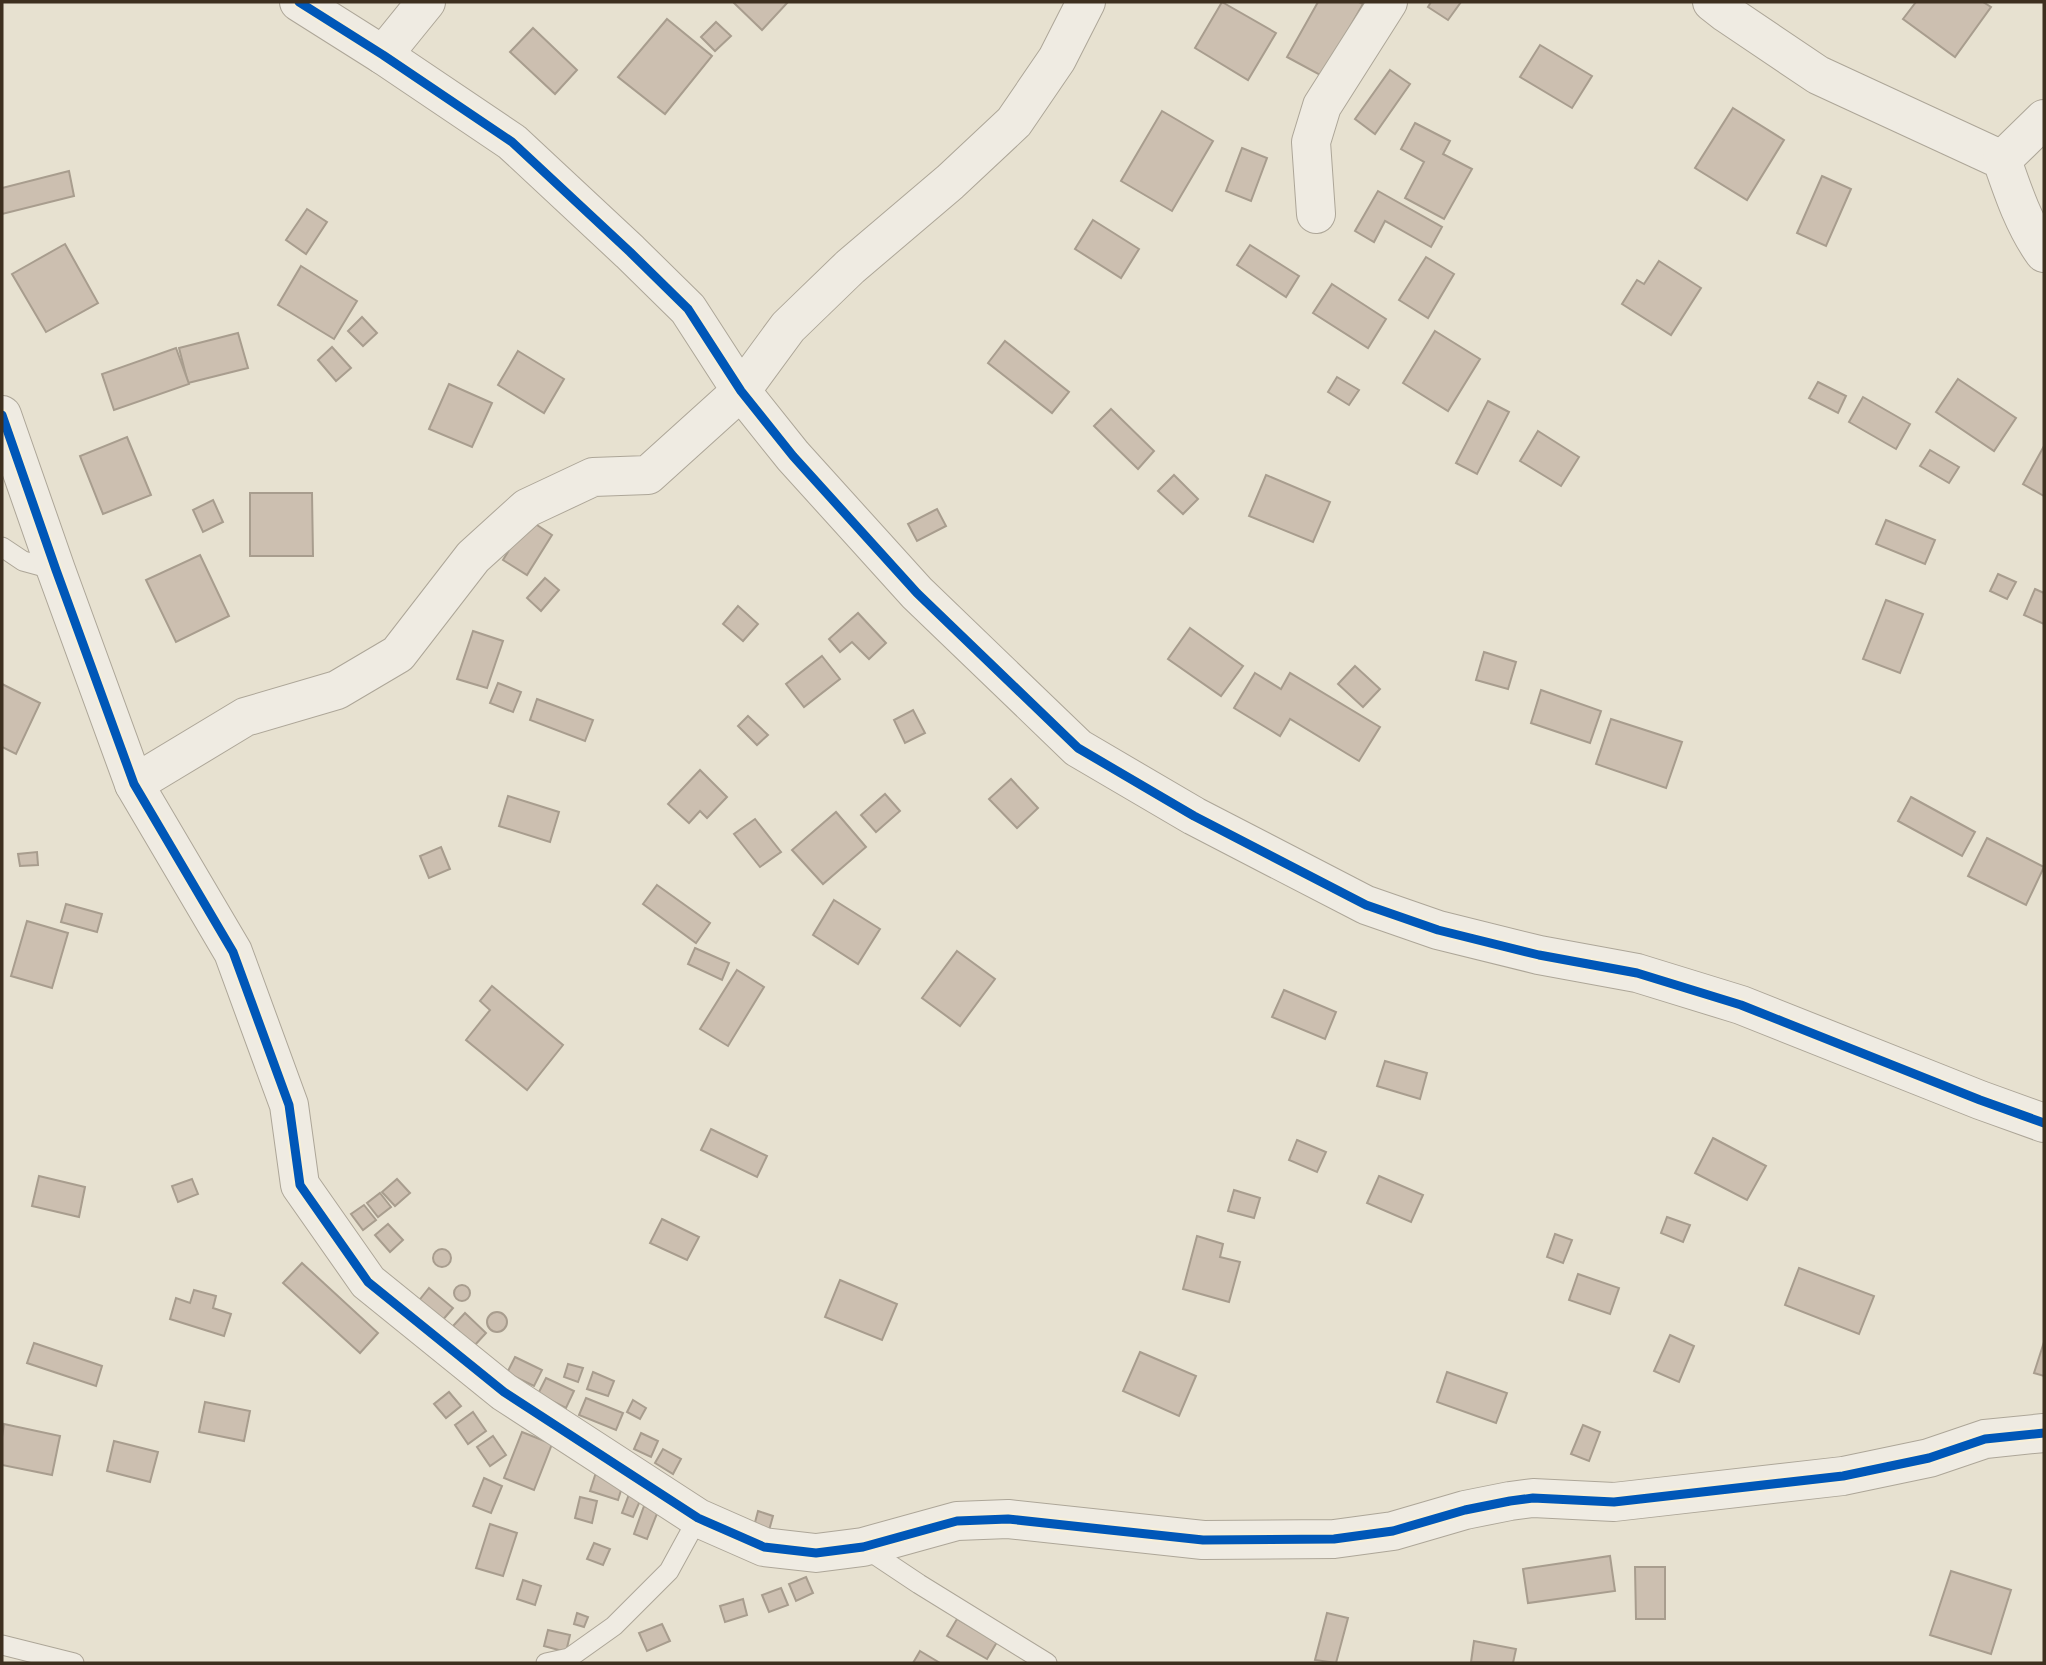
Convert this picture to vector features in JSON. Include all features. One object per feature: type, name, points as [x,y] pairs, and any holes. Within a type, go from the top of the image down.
[{"type":"street","points":[[299,2],[512,142],[629,252],[688,309],[741,391],[793,456],[917,593],[1077,748],[1194,816],[1366,905],[1438,930],[1539,955],[1637,974],[1741,1005],[1980,1101],[2044,1123]]},
{"type":"street","points":[[383,55],[426,2]]},
{"type":"street","points":[[134,784],[245,717],[337,690],[398,654],[473,557],[527,508],[593,477],[648,475],[741,391],[788,327],[850,267],[950,182],[1014,122],[1057,59],[1086,2]]},
{"type":"street","points":[[1316,214],[1311,142],[1322,106],[1388,2]]},
{"type":"street","points":[[1712,2],[1818,75],[2002,160],[2016,200],[2044,253]]},
{"type":"street","points":[[2002,160],[2044,119]]},
{"type":"street","points":[[2,415],[55,570],[134,784],[233,952],[289,1105],[300,1185],[368,1282],[504,1392],[698,1518],[764,1547],[816,1553],[863,1547],[957,1521],[1008,1519],[1203,1541],[1334,1539],[1393,1531],[1465,1510],[1533,1498],[1614,1502],[1843,1476],[1929,1458],[1985,1439],[2044,1433]]},
{"type":"lane","points":[[2,547],[23,561],[55,570]]},
{"type":"lane","points":[[546,1663],[569,1658],[614,1626],[669,1570],[698,1518]]},
{"type":"lane","points":[[863,1547],[1047,1663]]},
{"type":"lane","points":[[2,1646],[74,1663]]},
{"type":"building","points":[[733,2],[788,2],[762,30]]},
{"type":"building","points":[[1222,2],[1276,33],[1248,80],[1195,48]]},
{"type":"building","points":[[1318,2],[1363,4],[1322,76],[1287,57]]},
{"type":"building","points":[[1431,2],[1461,2],[1448,20],[1428,7]]},
{"type":"building","points":[[1916,2],[1983,2],[1991,7],[1955,57],[1903,19]]},
{"type":"building","points":[[667,19],[712,56],[665,114],[618,77]]},
{"type":"building","points":[[716,22],[731,36],[715,51],[701,37]]},
{"type":"building","points":[[533,28],[577,70],[555,94],[510,52]]},
{"type":"building","points":[[1540,45],[1592,76],[1572,108],[1520,77]]},
{"type":"building","points":[[1390,70],[1410,84],[1375,134],[1355,119]]},
{"type":"building","points":[[1733,108],[1784,140],[1747,200],[1695,168]]},
{"type":"building","points":[[1162,111],[1213,141],[1172,211],[1121,181]]},
{"type":"building","points":[[1415,123],[1450,141],[1443,154],[1472,169],[1444,219],[1405,198],[1424,162],[1401,149]]},
{"type":"building","points":[[1242,148],[1267,158],[1251,201],[1226,191]]},
{"type":"building","points":[[69,171],[74,196],[2,214],[2,188]]},
{"type":"building","points":[[1822,176],[1851,189],[1826,246],[1797,233]]},
{"type":"building","points":[[1378,191],[1442,227],[1431,247],[1385,221],[1374,242],[1355,231]]},
{"type":"building","points":[[307,209],[327,222],[306,254],[286,240]]},
{"type":"building","points":[[1093,220],[1139,249],[1121,278],[1075,249]]},
{"type":"building","points":[[65,244],[98,303],[46,332],[12,274]]},
{"type":"building","points":[[1250,245],[1299,276],[1286,297],[1237,265]]},
{"type":"building","points":[[1426,257],[1454,274],[1428,318],[1399,300]]},
{"type":"building","points":[[1659,261],[1701,288],[1671,335],[1622,304],[1637,280],[1644,284]]},
{"type":"building","points":[[301,266],[357,301],[334,339],[278,305]]},
{"type":"building","points":[[1332,284],[1386,319],[1368,348],[1313,313]]},
{"type":"building","points":[[362,317],[377,333],[363,346],[348,331]]},
{"type":"building","points":[[1435,331],[1480,359],[1448,411],[1403,383]]},
{"type":"building","points":[[238,333],[248,368],[188,383],[179,348]]},
{"type":"building","points":[[1005,341],[1069,392],[1052,413],[988,363]]},
{"type":"building","points":[[332,347],[351,368],[336,381],[318,360]]},
{"type":"building","points":[[176,348],[189,384],[114,410],[102,374]]},
{"type":"building","points":[[518,351],[564,379],[544,413],[498,385]]},
{"type":"building","points":[[1337,377],[1359,390],[1349,405],[1328,392]]},
{"type":"building","points":[[1958,379],[2016,418],[1994,451],[1936,412]]},
{"type":"building","points":[[1818,382],[1846,396],[1838,413],[1809,398]]},
{"type":"building","points":[[449,384],[492,403],[472,447],[429,429]]},
{"type":"building","points":[[1863,397],[1910,424],[1896,449],[1849,422]]},
{"type":"building","points":[[1488,401],[1509,412],[1477,474],[1456,463]]},
{"type":"building","points":[[1111,409],[1154,451],[1138,469],[1094,426]]},
{"type":"building","points":[[1538,431],[1579,457],[1561,486],[1520,461]]},
{"type":"building","points":[[127,437],[151,495],[103,514],[80,456]]},
{"type":"building","points":[[2044,446],[2044,496],[2023,484]]},
{"type":"building","points":[[1930,450],[1959,467],[1949,483],[1920,466]]},
{"type":"building","points":[[1174,475],[1198,499],[1183,514],[1158,491]]},
{"type":"building","points":[[1266,475],[1330,502],[1313,542],[1249,516]]},
{"type":"building","points":[[250,493],[312,493],[313,556],[250,556]]},
{"type":"building","points":[[213,500],[223,522],[203,532],[193,510]]},
{"type":"building","points":[[937,509],[946,526],[917,541],[908,524]]},
{"type":"building","points":[[528,519],[552,535],[527,575],[503,560]]},
{"type":"building","points":[[1886,520],[1935,540],[1925,564],[1876,544]]},
{"type":"building","points":[[200,555],[229,616],[176,642],[146,580]]},
{"type":"building","points":[[1998,574],[2016,582],[2007,599],[1990,591]]},
{"type":"building","points":[[545,578],[559,590],[541,611],[527,598]]},
{"type":"building","points":[[2035,589],[2044,593],[2044,624],[2024,615]]},
{"type":"building","points":[[1886,600],[1923,614],[1900,673],[1863,659]]},
{"type":"building","points":[[738,606],[758,624],[743,641],[723,624]]},
{"type":"building","points":[[858,613],[886,643],[869,659],[852,642],[840,652],[829,639]]},
{"type":"building","points":[[1190,628],[1243,666],[1221,696],[1168,659]]},
{"type":"building","points":[[473,631],[503,641],[487,688],[457,679]]},
{"type":"building","points":[[1484,652],[1516,662],[1508,689],[1476,680]]},
{"type":"building","points":[[822,656],[840,679],[804,707],[786,684]]},
{"type":"building","points":[[1355,666],[1380,689],[1363,707],[1338,684]]},
{"type":"building","points":[[1255,673],[1281,689],[1290,673],[1380,727],[1359,761],[1290,719],[1280,736],[1234,708]]},
{"type":"building","points":[[498,683],[521,692],[513,712],[490,703]]},
{"type":"building","points":[[2,684],[40,703],[16,754],[2,747]]},
{"type":"building","points":[[1541,690],[1601,711],[1590,743],[1531,723]]},
{"type":"building","points":[[537,699],[593,720],[585,741],[530,720]]},
{"type":"building","points":[[913,710],[925,733],[905,743],[894,720]]},
{"type":"building","points":[[748,716],[768,735],[757,745],[738,726]]},
{"type":"building","points":[[1611,719],[1682,742],[1666,788],[1596,764]]},
{"type":"building","points":[[700,770],[727,797],[707,818],[700,811],[689,823],[668,804]]},
{"type":"building","points":[[1011,779],[1038,808],[1017,828],[989,799]]},
{"type":"building","points":[[885,794],[900,811],[876,832],[861,815]]},
{"type":"building","points":[[508,796],[559,812],[550,842],[499,826]]},
{"type":"building","points":[[1911,797],[1975,832],[1962,856],[1898,821]]},
{"type":"building","points":[[836,812],[866,847],[823,884],[792,850]]},
{"type":"building","points":[[755,819],[781,852],[760,867],[734,834]]},
{"type":"building","points":[[1987,838],[2044,867],[2026,905],[1968,876]]},
{"type":"building","points":[[441,847],[450,869],[429,878],[420,856]]},
{"type":"building","points":[[37,852],[38,865],[20,866],[18,854]]},
{"type":"building","points":[[657,885],[710,923],[696,943],[643,904]]},
{"type":"building","points":[[834,900],[880,929],[858,964],[813,935]]},
{"type":"building","points":[[66,904],[102,914],[97,932],[61,922]]},
{"type":"building","points":[[27,921],[68,933],[52,988],[11,976]]},
{"type":"building","points":[[695,948],[729,963],[722,980],[688,964]]},
{"type":"building","points":[[957,951],[995,979],[960,1026],[922,998]]},
{"type":"building","points":[[737,970],[764,987],[728,1046],[700,1029]]},
{"type":"building","points":[[492,986],[563,1045],[527,1090],[466,1040],[490,1010],[480,1001]]},
{"type":"building","points":[[1284,990],[1336,1012],[1325,1039],[1272,1017]]},
{"type":"building","points":[[1385,1061],[1427,1073],[1420,1099],[1377,1086]]},
{"type":"building","points":[[711,1129],[767,1156],[757,1177],[701,1150]]},
{"type":"building","points":[[1713,1138],[1766,1166],[1747,1200],[1695,1173]]},
{"type":"building","points":[[1297,1140],[1326,1152],[1317,1172],[1289,1160]]},
{"type":"building","points":[[39,1176],[85,1187],[79,1217],[32,1206]]},
{"type":"building","points":[[1379,1176],[1423,1195],[1411,1222],[1367,1203]]},
{"type":"building","points":[[192,1179],[198,1194],[178,1202],[172,1186]]},
{"type":"building","points":[[397,1179],[410,1193],[395,1206],[382,1192]]},
{"type":"building","points":[[1234,1190],[1260,1198],[1254,1218],[1228,1211]]},
{"type":"building","points":[[380,1193],[391,1207],[378,1217],[367,1203]]},
{"type":"building","points":[[364,1205],[376,1220],[363,1230],[351,1214]]},
{"type":"building","points":[[1667,1217],[1690,1225],[1683,1242],[1661,1233]]},
{"type":"building","points":[[662,1219],[699,1237],[687,1260],[650,1243]]},
{"type":"building","points":[[388,1224],[403,1240],[390,1252],[375,1235]]},
{"type":"building","points":[[1555,1234],[1572,1240],[1563,1263],[1547,1257]]},
{"type":"building","points":[[1197,1236],[1223,1244],[1220,1257],[1240,1262],[1229,1302],[1183,1289]]},
{"type":"building","points":[[442,1249],[448,1252],[451,1258],[448,1264],[442,1267],[436,1264],[433,1258],[436,1252]]},
{"type":"building","points":[[302,1263],[378,1333],[360,1353],[283,1283]]},
{"type":"building","points":[[1799,1268],[1874,1296],[1859,1334],[1785,1305]]},
{"type":"building","points":[[1578,1274],[1619,1288],[1610,1314],[1569,1300]]},
{"type":"building","points":[[840,1280],[897,1304],[882,1340],[825,1317]]},
{"type":"building","points":[[462,1285],[468,1287],[468,1299],[462,1301],[456,1299],[454,1293],[456,1287]]},
{"type":"building","points":[[429,1288],[453,1308],[441,1322],[417,1303]]},
{"type":"building","points":[[194,1290],[216,1296],[213,1308],[231,1314],[224,1336],[170,1319],[176,1298],[190,1303]]},
{"type":"building","points":[[497,1312],[504,1315],[507,1322],[504,1329],[497,1332],[490,1329],[487,1322],[490,1315]]},
{"type":"building","points":[[465,1313],[486,1333],[474,1346],[453,1326]]},
{"type":"building","points":[[1670,1335],[1694,1346],[1679,1382],[1654,1371]]},
{"type":"building","points":[[2044,1342],[2044,1376],[2034,1373]]},
{"type":"building","points":[[34,1343],[102,1366],[96,1386],[27,1363]]},
{"type":"building","points":[[1140,1352],[1196,1376],[1179,1416],[1123,1391]]},
{"type":"building","points":[[515,1357],[542,1370],[534,1386],[507,1373]]},
{"type":"building","points":[[568,1364],[583,1368],[578,1382],[564,1377]]},
{"type":"building","points":[[593,1372],[614,1381],[608,1396],[587,1389]]},
{"type":"building","points":[[1447,1372],[1507,1393],[1496,1423],[1437,1402]]},
{"type":"building","points":[[546,1378],[574,1391],[566,1408],[538,1394]]},
{"type":"building","points":[[449,1392],[461,1406],[446,1418],[434,1404]]},
{"type":"building","points":[[586,1398],[623,1413],[616,1430],[579,1415]]},
{"type":"building","points":[[633,1400],[646,1408],[640,1419],[627,1412]]},
{"type":"building","points":[[205,1402],[250,1411],[244,1441],[199,1432]]},
{"type":"building","points":[[473,1412],[486,1431],[468,1444],[455,1425]]},
{"type":"building","points":[[4,1424],[60,1436],[52,1475],[2,1465]]},
{"type":"building","points":[[1583,1425],[1600,1432],[1589,1461],[1571,1454]]},
{"type":"building","points":[[522,1432],[552,1444],[534,1490],[504,1478]]},
{"type":"building","points":[[641,1433],[658,1441],[651,1457],[634,1449]]},
{"type":"building","points":[[493,1436],[506,1455],[490,1466],[477,1447]]},
{"type":"building","points":[[114,1441],[158,1452],[150,1482],[107,1471]]},
{"type":"building","points":[[663,1449],[681,1459],[673,1474],[655,1463]]},
{"type":"building","points":[[599,1463],[623,1484],[618,1500],[590,1491]]},
{"type":"building","points":[[484,1478],[502,1486],[491,1513],[473,1506]]},
{"type":"building","points":[[631,1489],[643,1494],[633,1517],[622,1513]]},
{"type":"building","points":[[580,1497],[597,1501],[592,1523],[575,1518]]},
{"type":"building","points":[[644,1506],[658,1511],[647,1539],[634,1534]]},
{"type":"building","points":[[758,1511],[773,1516],[768,1534],[753,1530]]},
{"type":"building","points":[[490,1524],[517,1533],[503,1576],[476,1568]]},
{"type":"building","points":[[594,1543],[610,1549],[603,1565],[587,1559]]},
{"type":"building","points":[[1610,1556],[1615,1591],[1528,1603],[1523,1569]]},
{"type":"building","points":[[1635,1567],[1665,1567],[1665,1619],[1636,1619]]},
{"type":"building","points":[[1951,1571],[2011,1590],[1991,1654],[1930,1635]]},
{"type":"building","points":[[806,1577],[813,1593],[796,1601],[789,1584]]},
{"type":"building","points":[[523,1580],[541,1586],[535,1605],[517,1599]]},
{"type":"building","points":[[781,1588],[788,1605],[769,1612],[762,1595]]},
{"type":"building","points":[[743,1599],[747,1615],[725,1622],[720,1606]]},
{"type":"building","points":[[577,1613],[588,1617],[584,1627],[574,1624]]},
{"type":"building","points":[[1327,1613],[1348,1618],[1336,1663],[1315,1660]]},
{"type":"building","points":[[957,1619],[997,1642],[987,1659],[947,1636]]},
{"type":"building","points":[[662,1624],[670,1641],[647,1651],[639,1633]]},
{"type":"building","points":[[548,1630],[570,1635],[566,1652],[544,1646]]},
{"type":"building","points":[[1474,1641],[1516,1649],[1513,1663],[1471,1662]]},
{"type":"building","points":[[920,1651],[940,1663],[913,1663]]},
{"type":"cycle path","points":[[299,2],[512,142],[630,252],[688,309],[741,391],[793,456],[917,593],[1078,748],[1194,816],[1366,905],[1438,930],[1539,955],[1637,973],[1741,1005],[2044,1123]]},
{"type":"cycle path","points":[[2,415],[134,784],[233,952],[289,1105],[300,1185],[368,1282],[504,1392],[698,1518],[764,1547],[816,1553],[863,1547],[957,1521],[1008,1519],[1203,1540],[1334,1539],[1393,1531],[1465,1510],[1533,1498],[1614,1502],[1843,1476],[1929,1458],[1985,1439],[2044,1433]]}]
